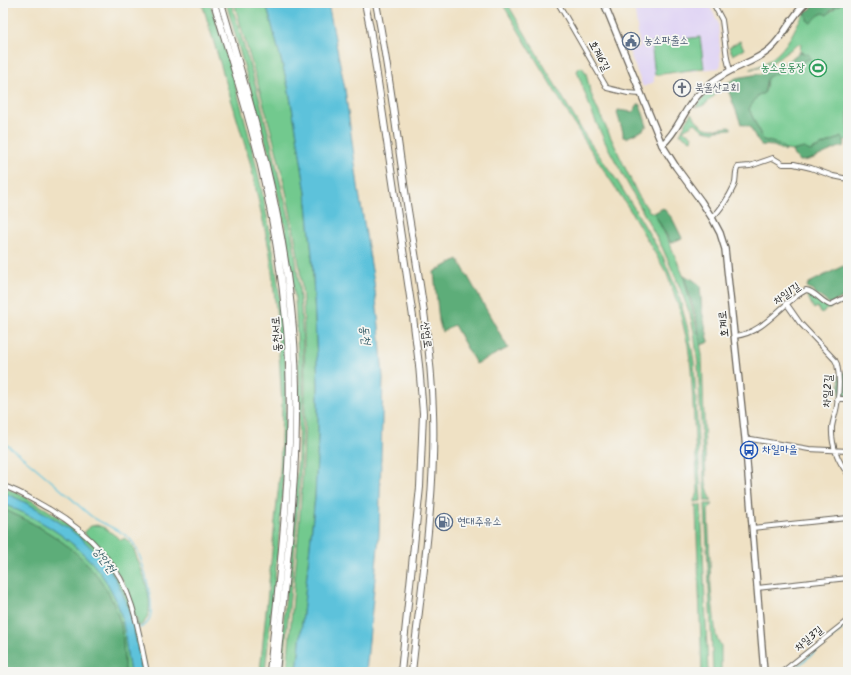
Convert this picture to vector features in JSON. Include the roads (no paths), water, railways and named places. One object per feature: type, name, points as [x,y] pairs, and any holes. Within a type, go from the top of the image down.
[{"type":"main road","name":"동천서로","points":[[214,3],[246,109],[262,170],[275,237],[287,329],[290,414],[288,475],[270,672]]},
{"type":"main road","name":"동천서로","points":[[221,3],[252,108],[268,169],[280,228],[293,329],[296,429],[294,484],[276,672]]},
{"type":"main road","name":"산업로","points":[[365,3],[411,301],[420,366],[423,413],[420,487],[401,672]]},
{"type":"main road","name":"산업로","points":[[376,3],[422,302],[430,364],[434,412],[432,487],[412,672]]},
{"type":"street","name":"호계6길","points":[[558,3],[607,88],[628,93],[641,94]]},
{"type":"street","name":"호계로","points":[[604,3],[662,145],[712,218],[720,233],[725,249],[745,438],[764,672]]},
{"type":"street","points":[[713,3],[722,20],[730,71]]},
{"type":"street","points":[[662,145],[674,133],[688,108],[699,93],[719,77],[770,50],[779,41],[795,15],[806,3]]},
{"type":"street","points":[[712,218],[725,201],[734,185],[738,167],[750,166],[773,158],[783,164],[812,168],[833,176],[848,179]]},
{"type":"street","name":"차일1길","points":[[735,336],[748,332],[764,324],[786,304],[806,290],[830,305],[848,296]]},
{"type":"street","name":"차일2길","points":[[786,304],[800,323],[836,362],[838,367],[837,399],[832,427],[833,438],[836,451],[848,474]]},
{"type":"street","points":[[837,399],[848,399]]},
{"type":"street","points":[[745,438],[799,448],[848,451]]},
{"type":"street","points":[[3,486],[26,496],[72,523],[93,541],[106,556],[118,574],[132,605],[147,672]]},
{"type":"street","points":[[752,528],[848,518]]},
{"type":"street","points":[[757,588],[848,578]]},
{"type":"street","name":"차일3길","points":[[782,672],[848,620]]},
{"type":"water","name":"동천","points":[[266,3],[328,3],[345,89],[359,193],[374,282],[383,378],[379,536],[366,672],[297,672],[315,497],[318,438],[318,383],[312,255],[306,193],[288,86]]},
{"type":"water","points":[[3,492],[21,500],[56,520],[88,544],[113,574],[129,611],[142,672],[130,672],[122,618],[115,598],[105,579],[77,548],[60,534],[42,522],[3,504]]},
{"type":"waterway","points":[[3,442],[39,470],[91,516],[121,532],[130,539],[142,565],[151,600],[149,621],[140,628]]},
{"type":"waterway","points":[[791,672],[848,624]]},
{"type":"place","name":"농소파출소","points":[[631,41]]},
{"type":"place","name":"농소운동장","points":[[818,68]]},
{"type":"place","name":"북울산교회","points":[[682,88]]},
{"type":"place","name":"차일마을","points":[[749,450]]},
{"type":"place","name":"현대주유소","points":[[444,522]]},
{"type":"water label","name":"상안천","points":[[104,560]]}]
